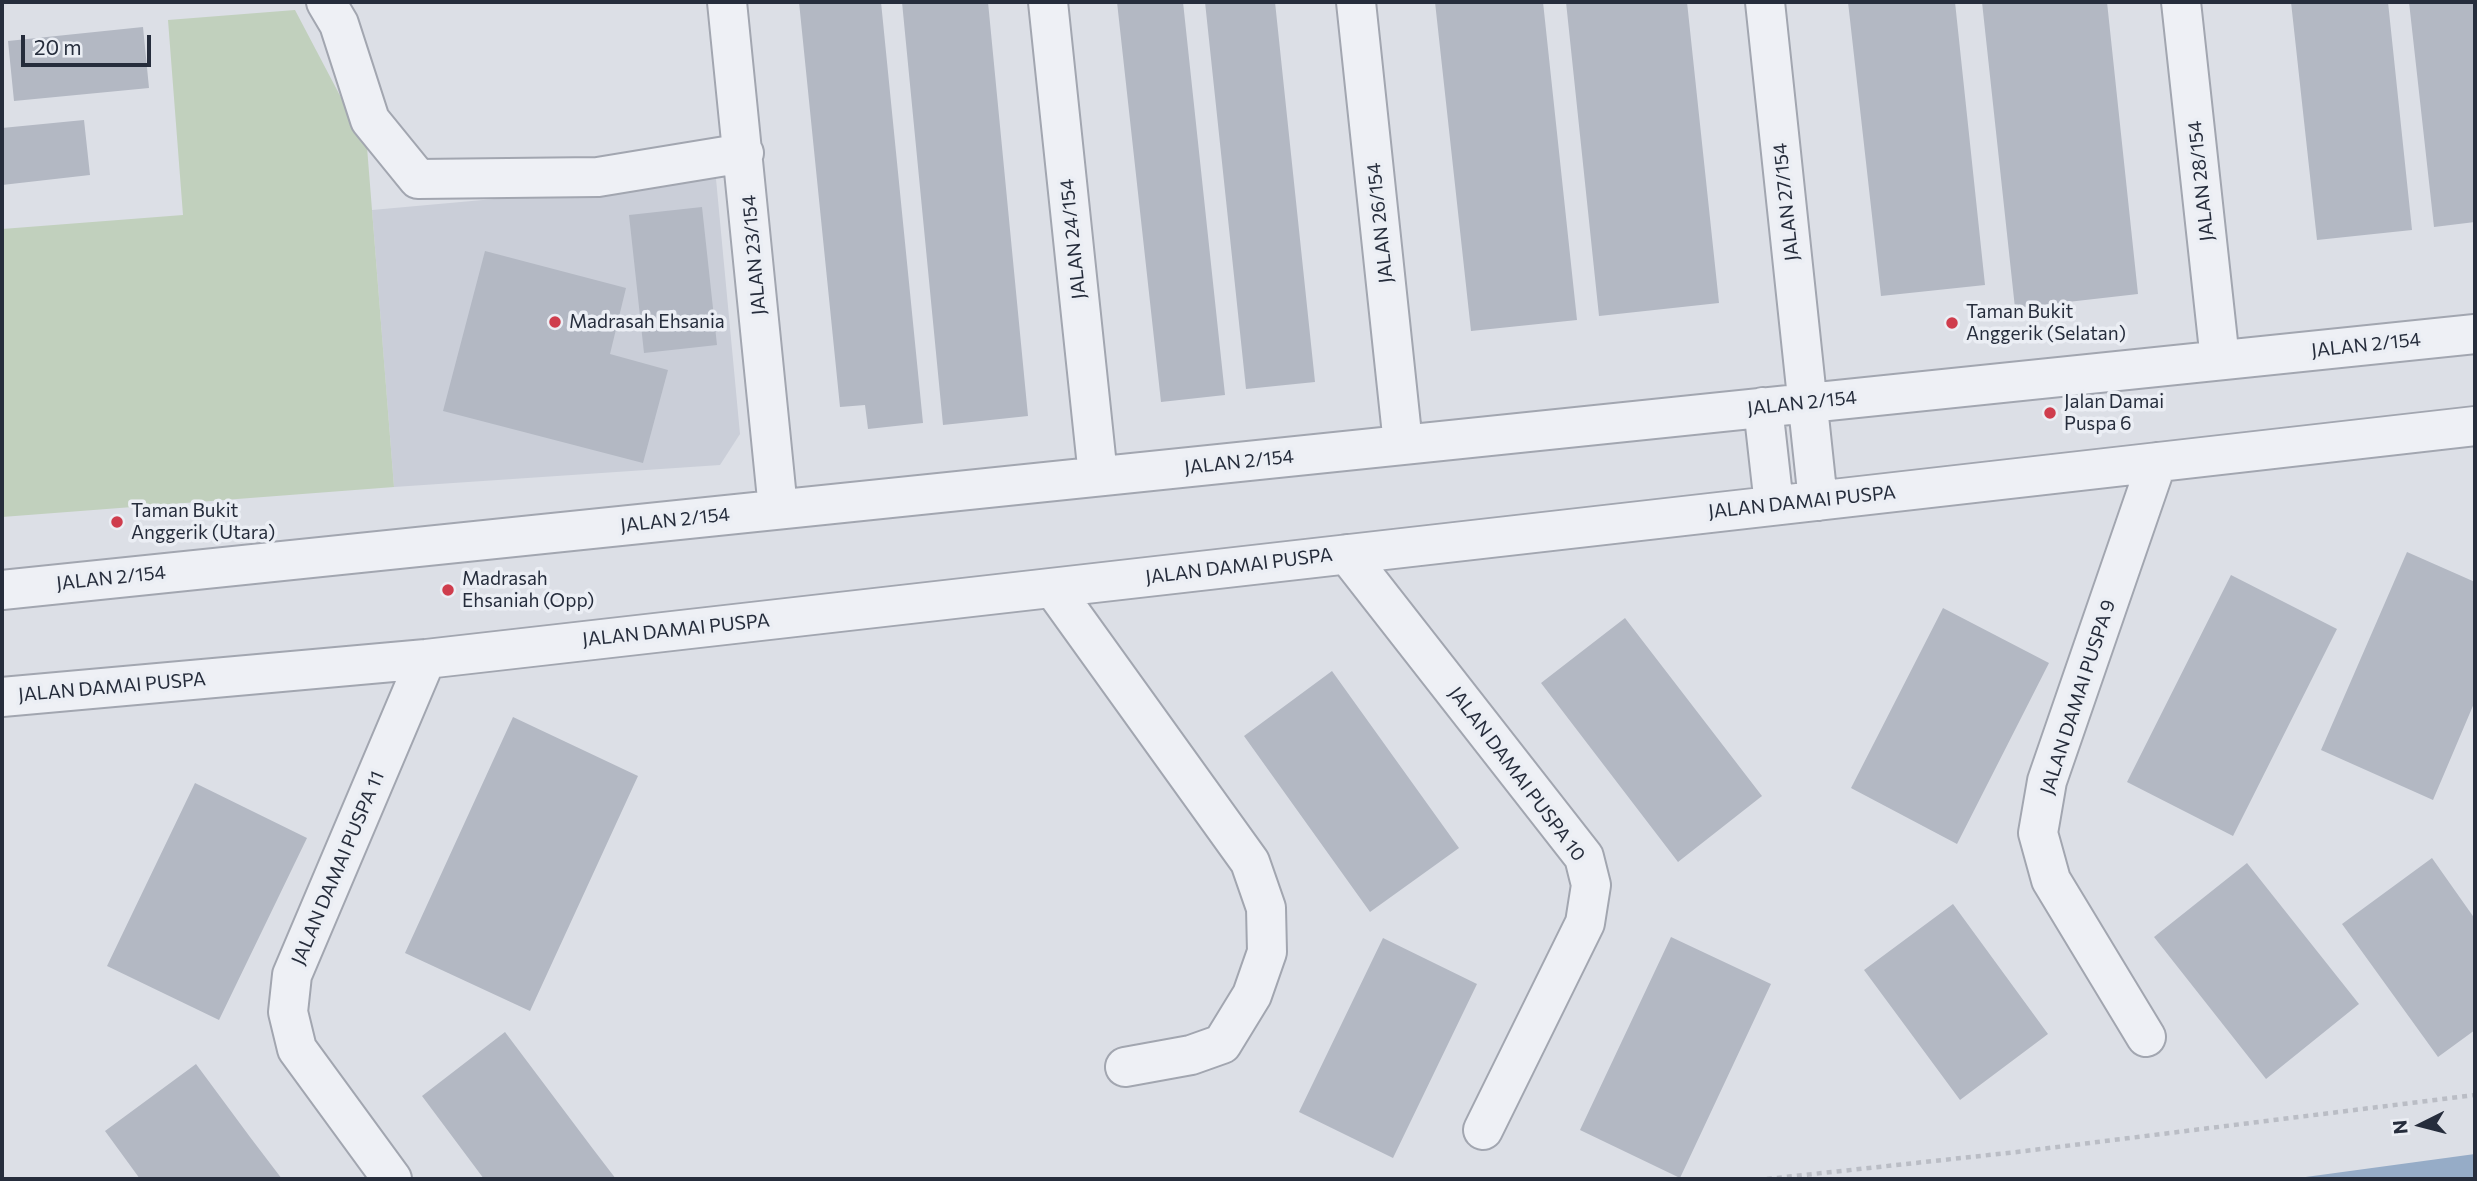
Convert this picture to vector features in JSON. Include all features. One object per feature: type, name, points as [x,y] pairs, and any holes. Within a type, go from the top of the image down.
[{"type":"street","points":[[326,2],[339,24],[370,120],[418,179],[598,177],[744,153]]},
{"type":"street","name":"JALAN 23/154","points":[[727,2],[778,509]]},
{"type":"street","name":"JALAN 24/154","points":[[1048,2],[1098,477]]},
{"type":"street","name":"JALAN 26/154","points":[[1356,2],[1403,444]]},
{"type":"street","name":"JALAN 27/154","points":[[1765,2],[1818,501]]},
{"type":"street","name":"JALAN 28/154","points":[[2181,2],[2220,360]]},
{"type":"street","name":"JALAN 2/154","points":[[2,590],[2475,334]]},
{"type":"street","points":[[1763,407],[1774,505]]},
{"type":"street","name":"JALAN DAMAI PUSPA","points":[[2,697],[426,659],[2475,426]]},
{"type":"street","name":"JALAN DAMAI PUSPA 9","points":[[2146,1037],[2051,880],[2038,833],[2047,782],[2157,462]]},
{"type":"street","name":"JALAN DAMAI PUSPA 10","points":[[1347,554],[1584,857],[1591,885],[1585,923],[1483,1130]]},
{"type":"street","points":[[1053,588],[1250,862],[1266,908],[1267,952],[1252,995],[1222,1044],[1191,1055],[1125,1067]]},
{"type":"street","name":"JALAN DAMAI PUSPA 11","points":[[392,1179],[297,1049],[288,1012],[292,975],[426,659]]},
{"type":"path","points":[[1767,1179],[2017,1152],[2475,1096]]},
{"type":"shaded area","name":"Madrasah Ehsania","points":[[716,179],[740,434],[720,465],[394,487],[372,210]]},
{"type":"green space","points":[[295,10],[367,147],[394,487],[2,517],[2,229],[183,215],[168,20]]},
{"type":"water","points":[[2475,1154],[2475,1179],[2291,1179]]},
{"type":"building","points":[[799,2],[881,2],[923,423],[868,429],[865,405],[840,407]]},
{"type":"building","points":[[902,2],[988,2],[1028,416],[943,425]]},
{"type":"building","points":[[1117,2],[1183,2],[1225,395],[1161,402]]},
{"type":"building","points":[[1205,2],[1275,2],[1315,382],[1246,389]]},
{"type":"building","points":[[1435,2],[1543,2],[1577,320],[1471,331]]},
{"type":"building","points":[[1566,2],[1687,2],[1719,303],[1599,316]]},
{"type":"building","points":[[1848,2],[1955,2],[1985,285],[1881,296]]},
{"type":"building","points":[[1982,2],[2107,2],[2138,294],[2015,308]]},
{"type":"building","points":[[2291,2],[2388,2],[2412,230],[2317,240]]},
{"type":"building","points":[[2409,2],[2475,2],[2475,222],[2434,227]]},
{"type":"building","points":[[143,27],[149,88],[14,101],[8,41]]},
{"type":"building","points":[[84,120],[90,175],[2,185],[2,128]]},
{"type":"building","points":[[702,207],[717,345],[644,353],[629,215]]},
{"type":"building","points":[[485,251],[626,288],[610,354],[668,370],[643,463],[443,411]]},
{"type":"building","points":[[2407,552],[2475,582],[2475,701],[2433,800],[2321,750]]},
{"type":"building","points":[[2231,575],[2337,629],[2233,836],[2127,782]]},
{"type":"building","points":[[1943,608],[2049,663],[1957,844],[1851,788]]},
{"type":"building","points":[[1625,618],[1762,796],[1678,862],[1541,683]]},
{"type":"building","points":[[1332,671],[1459,848],[1370,912],[1244,736]]},
{"type":"building","points":[[513,717],[638,776],[530,1011],[405,953]]},
{"type":"building","points":[[195,783],[307,838],[219,1020],[107,966]]},
{"type":"building","points":[[2432,858],[2475,919],[2475,1030],[2438,1057],[2342,924]]},
{"type":"building","points":[[2247,863],[2359,1004],[2266,1079],[2154,937]]},
{"type":"building","points":[[1953,904],[2048,1034],[1960,1100],[1864,970]]},
{"type":"building","points":[[1671,937],[1771,984],[1680,1178],[1580,1130]]},
{"type":"building","points":[[1383,938],[1477,984],[1393,1158],[1299,1112]]},
{"type":"building","points":[[505,1032],[616,1179],[484,1179],[422,1096]]},
{"type":"building","points":[[196,1064],[282,1179],[140,1179],[105,1131]]},
{"type":"place","name":"Madrasah Ehsania","points":[[555,322]]},
{"type":"place","name":"Taman Bukit Anggerik (Selatan)","points":[[1952,323]]},
{"type":"place","name":"Jalan Damai Puspa 6","points":[[2050,413]]},
{"type":"place","name":"Taman Bukit Anggerik (Utara)","points":[[117,522]]},
{"type":"place","name":"Madrasah Ehsaniah (Opp)","points":[[448,590]]}]
